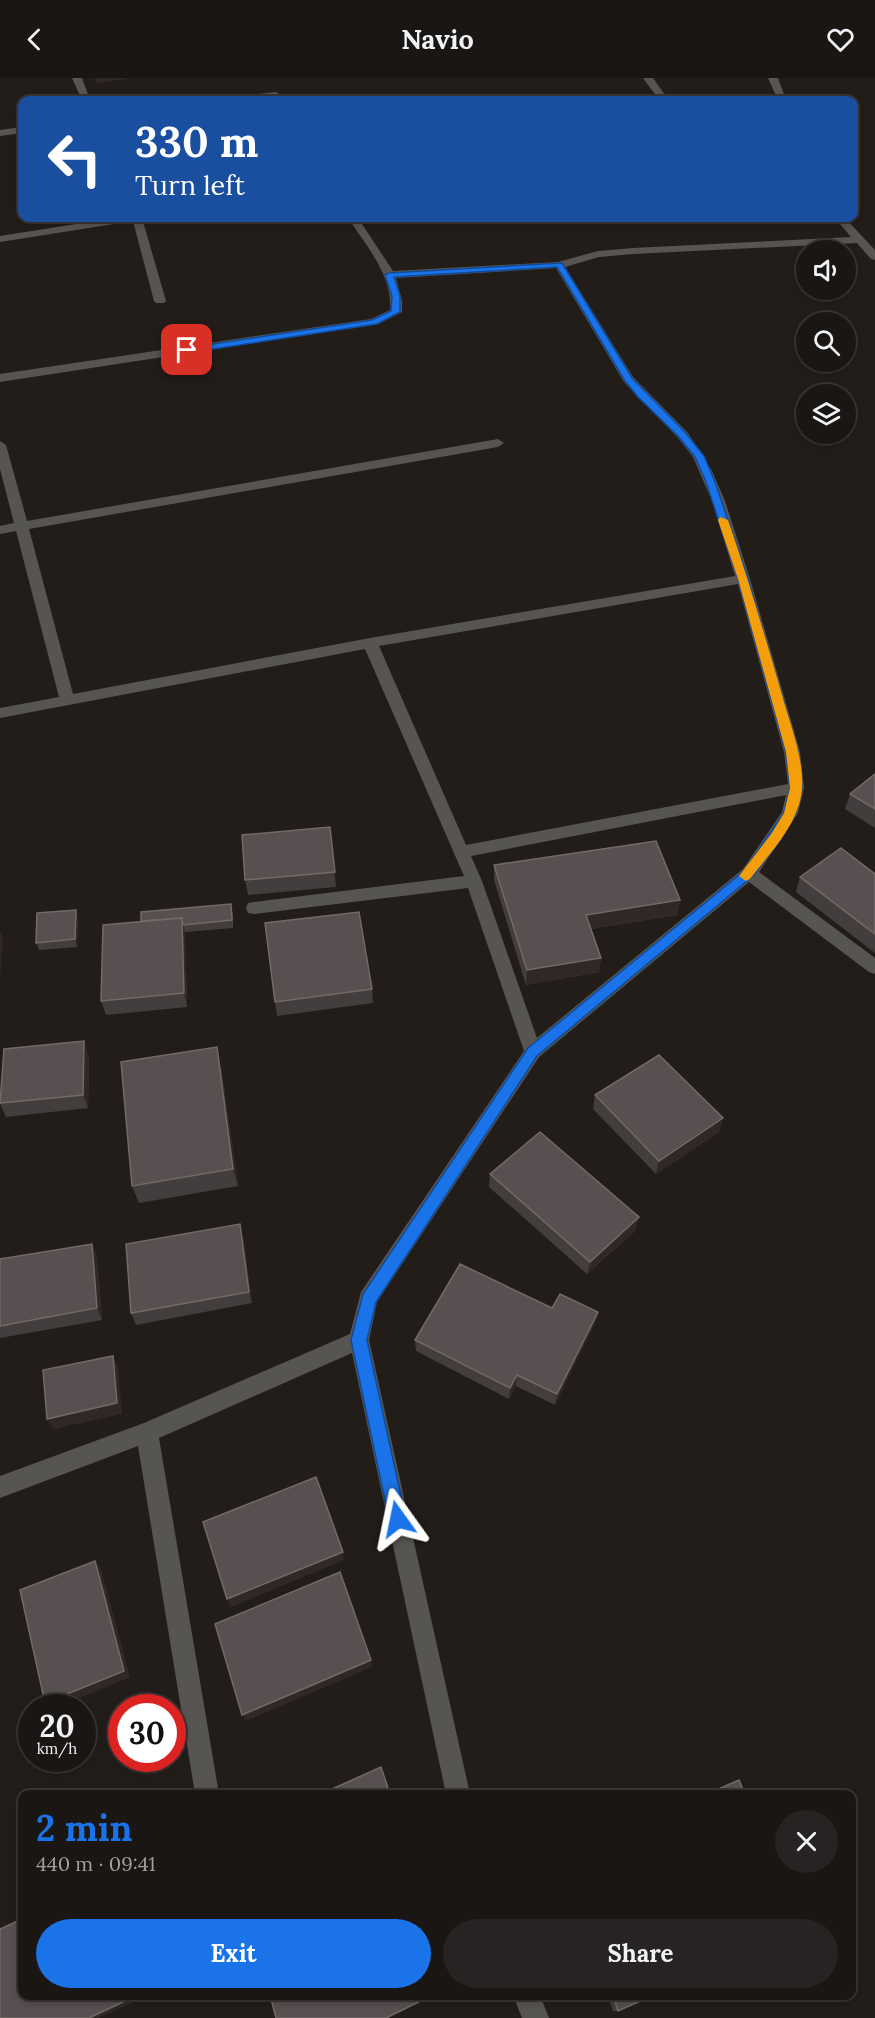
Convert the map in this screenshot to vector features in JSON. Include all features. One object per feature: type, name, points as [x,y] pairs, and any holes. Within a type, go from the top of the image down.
[{"type":"street","points":[[76,78],[84,96]]},
{"type":"street","points":[[648,78],[660,95]]},
{"type":"street","points":[[773,78],[780,96]]},
{"type":"street","points":[[0,133],[18,131]]},
{"type":"street","points":[[0,239],[106,222]]},
{"type":"street","points":[[138,222],[160,300]]},
{"type":"street","points":[[0,378],[374,322],[396,312],[396,296],[389,275],[356,222]]},
{"type":"street","points":[[844,222],[875,257]]},
{"type":"street","points":[[389,275],[559,265],[598,254],[633,251],[860,240]]},
{"type":"street","points":[[457,1790],[359,1340],[369,1299],[533,1052],[749,873],[777,836],[790,813],[796,788],[792,752],[743,579],[699,456],[681,433],[641,395],[628,379],[559,265]]},
{"type":"street","points":[[0,530],[498,443]]},
{"type":"street","points":[[0,445],[67,700]]},
{"type":"street","points":[[0,713],[370,643],[743,579]]},
{"type":"street","points":[[370,643],[474,881],[533,1052]]},
{"type":"street","points":[[461,852],[796,788]]},
{"type":"street","points":[[749,873],[875,967]]},
{"type":"street","points":[[254,909],[474,881]]},
{"type":"street","points":[[0,1487],[147,1432],[359,1340]]},
{"type":"street","points":[[147,1432],[206,1790]]},
{"type":"street","points":[[528,2000],[536,2018]]},
{"type":"building","points":[[875,774],[875,809],[850,794]]},
{"type":"building","points":[[330,827],[335,872],[245,880],[242,835]]},
{"type":"building","points":[[656,841],[680,900],[586,915],[601,958],[527,970],[494,865]]},
{"type":"building","points":[[841,848],[875,874],[875,934],[800,877]]},
{"type":"building","points":[[231,904],[232,920],[183,925],[182,918],[141,921],[141,912]]},
{"type":"building","points":[[76,910],[75,939],[36,943],[37,913]]},
{"type":"building","points":[[359,912],[372,989],[275,1002],[265,923]]},
{"type":"building","points":[[182,918],[184,993],[101,1001],[103,925]]},
{"type":"building","points":[[84,1041],[83,1095],[0,1103],[4,1049]]},
{"type":"building","points":[[217,1047],[233,1169],[132,1186],[121,1062]]},
{"type":"building","points":[[659,1055],[723,1118],[659,1161],[595,1095]]},
{"type":"building","points":[[540,1132],[639,1217],[590,1262],[490,1174]]},
{"type":"building","points":[[240,1224],[249,1292],[131,1313],[126,1244]]},
{"type":"building","points":[[92,1244],[97,1308],[0,1326],[0,1259]]},
{"type":"building","points":[[460,1264],[552,1308],[560,1294],[598,1312],[557,1394],[517,1375],[510,1388],[415,1340]]},
{"type":"building","points":[[113,1356],[117,1403],[47,1419],[43,1370]]},
{"type":"building","points":[[316,1477],[343,1552],[227,1599],[203,1522]]},
{"type":"building","points":[[95,1561],[124,1671],[67,1694],[43,1694],[20,1590]]},
{"type":"building","points":[[340,1572],[371,1660],[242,1715],[215,1624]]},
{"type":"building","points":[[381,1767],[389,1790],[330,1790]]},
{"type":"building","points":[[739,1780],[743,1790],[716,1790]]},
{"type":"building","points":[[18,1921],[18,2000],[127,2000],[89,2018],[0,2018],[0,1929]]},
{"type":"building","points":[[271,2000],[423,2000],[386,2018],[276,2018]]},
{"type":"building","points":[[615,2000],[643,2000],[618,2011]]},
{"type":"slow traffic","points":[[723,520],[743,579],[792,752],[796,788],[790,813],[777,836],[746,876]]},
{"type":"route","points":[[187,350],[374,322],[396,312],[398,305],[389,275],[559,265],[628,379],[641,395],[681,433],[699,456],[743,579],[792,752],[796,788],[790,813],[777,836],[749,873],[533,1052],[441,1187],[369,1299],[359,1340],[398,1519]]}]
